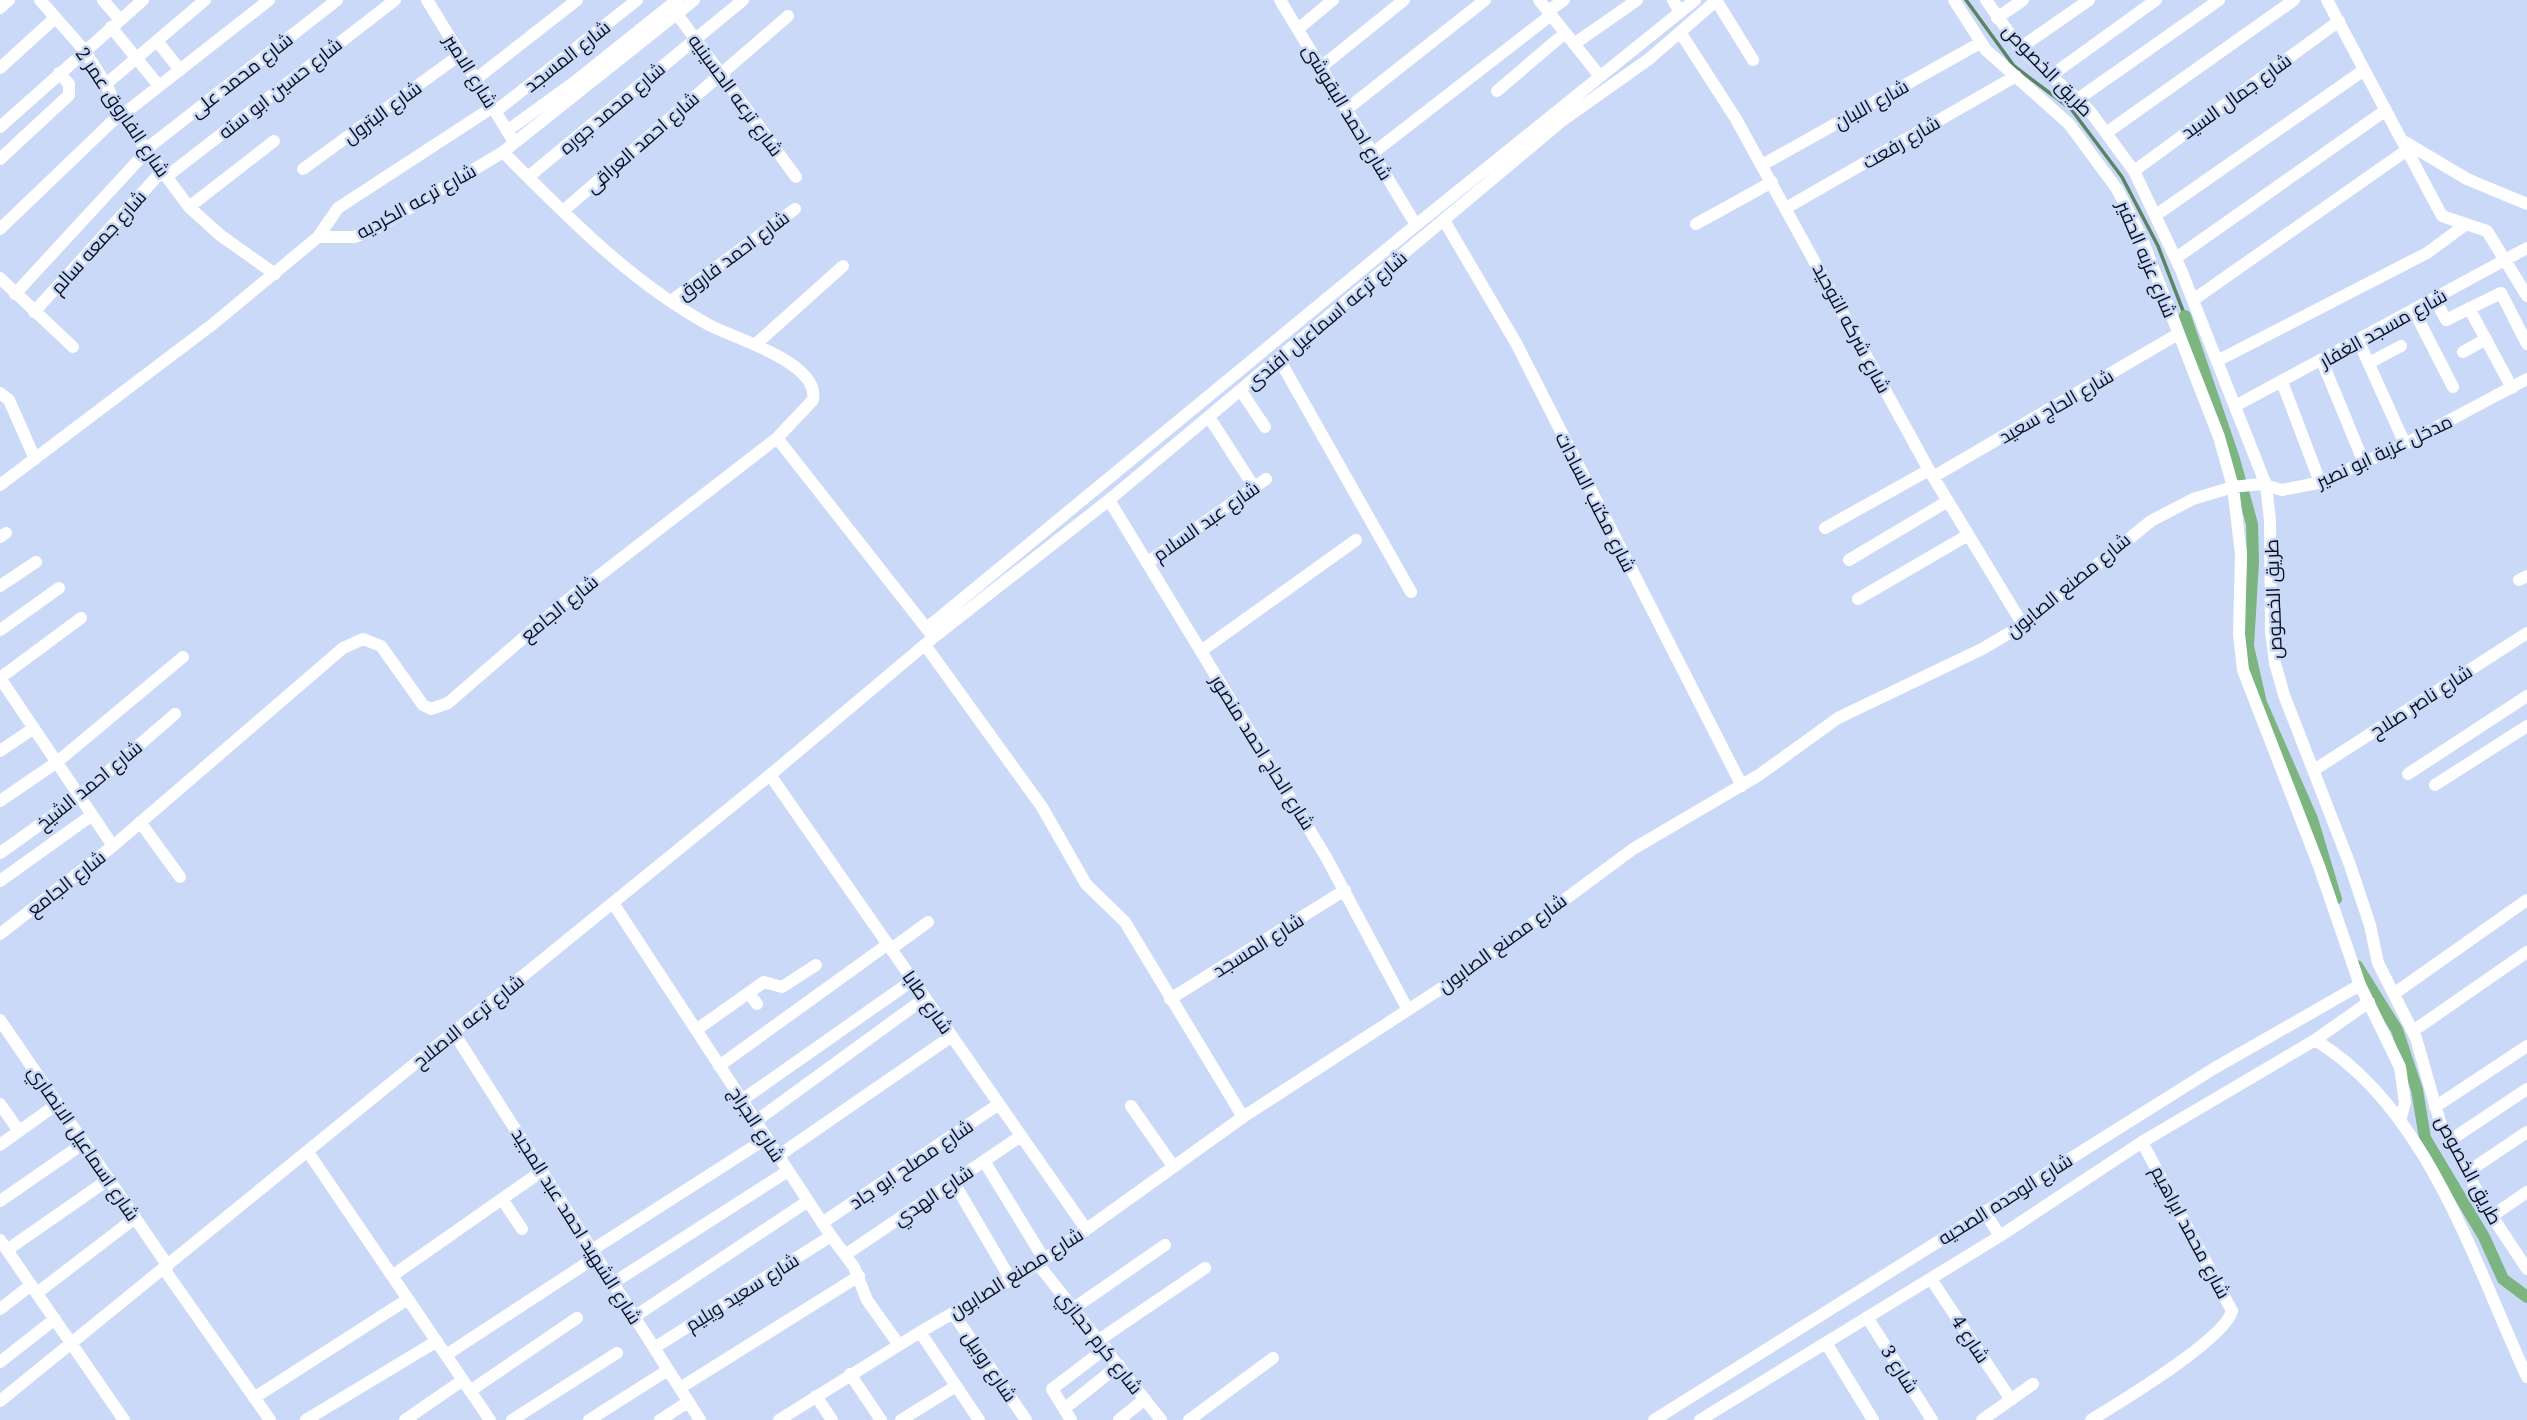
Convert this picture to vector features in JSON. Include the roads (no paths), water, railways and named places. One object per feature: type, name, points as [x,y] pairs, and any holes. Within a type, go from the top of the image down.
[{"type":"street","points":[[0,8],[9,0]]},
{"type":"street","name":"شارع الفاروق عمر 2","points":[[40,0],[83,50],[106,84],[121,115],[189,207],[220,235],[275,274]]},
{"type":"street","points":[[103,0],[136,58],[159,86]]},
{"type":"street","points":[[0,127],[83,50],[143,0]]},
{"type":"street","points":[[106,84],[205,0]]},
{"type":"street","points":[[2,223],[121,115],[269,0]]},
{"type":"street","name":"شارع محمد على","points":[[15,294],[146,151],[337,0]]},
{"type":"street","name":"شارع حسين ابو سته","points":[[164,174],[395,0]]},
{"type":"street","name":"شارع الامير","points":[[427,0],[514,142]]},
{"type":"street","points":[[476,79],[577,0]]},
{"type":"street","name":"شارع المسجد","points":[[318,237],[338,208],[495,109],[637,0]]},
{"type":"street","name":"شارع محمد جوره","points":[[528,177],[743,0]]},
{"type":"street","name":"شارع احمد البقوشى","points":[[1280,0],[1416,225]]},
{"type":"street","points":[[1298,29],[1333,0]]},
{"type":"street","points":[[1321,66],[1404,0]]},
{"type":"street","points":[[1347,109],[1485,0]]},
{"type":"street","points":[[1539,0],[1599,75]]},
{"type":"street","points":[[1373,153],[1564,0]]},
{"type":"street","points":[[1574,44],[1637,0]]},
{"type":"street","points":[[1673,0],[1680,12]]},
{"type":"street","name":"شارع ترعه اسماعيل افندى","points":[[929,637],[1369,264],[1599,75],[1695,0]]},
{"type":"street","points":[[1717,0],[1753,60]]},
{"type":"street","name":"شارع ترعه اسماعيل افندى","points":[[929,637],[1109,500],[1445,222],[1563,120],[1641,66],[1717,0]]},
{"type":"street","name":"شارع عزبه الحفير","points":[[1954,0],[1980,43],[2069,124],[2117,189],[2140,234],[2237,486],[2241,554],[2239,634],[2244,670],[2319,866],[2360,985],[2400,1067],[2404,1103],[2400,1121]]},
{"type":"street","name":"طريق الخصوص","points":[[1986,0],[2020,48],[2078,99],[2134,171],[2176,258],[2237,405],[2263,484],[2275,663],[2370,925],[2378,963],[2413,1031],[2435,1107],[2449,1141],[2492,1216],[2527,1269]]},
{"type":"street","points":[[1997,18],[2023,0]]},
{"type":"street","points":[[2020,48],[2089,0]]},
{"type":"street","points":[[2052,75],[2156,0]]},
{"type":"street","points":[[2078,99],[2219,0]]},
{"type":"street","points":[[2106,133],[2294,0]]},
{"type":"street","points":[[2327,0],[2443,218],[2487,231],[2527,296]]},
{"type":"street","points":[[507,131],[682,4]]},
{"type":"street","name":"شارع ترعه الحسينيه","points":[[682,4],[695,39],[796,177]]},
{"type":"street","name":"شارع ترعه الكرديه","points":[[318,237],[354,237],[371,231],[503,152],[682,4]]},
{"type":"street","name":"شارع احمد العراقى","points":[[563,211],[788,16]]},
{"type":"street","points":[[0,68],[55,18]]},
{"type":"street","name":"شارع جمال السيد","points":[[2134,171],[2339,21]]},
{"type":"street","name":"شارع شركه التوحيد","points":[[1680,32],[1772,182],[1931,474],[2023,625]]},
{"type":"street","points":[[1497,91],[1565,33]]},
{"type":"street","points":[[157,41],[180,70]]},
{"type":"street","name":"شارع اللبان","points":[[1762,165],[1980,43]]},
{"type":"street","name":"شارع البترول","points":[[303,169],[461,54]]},
{"type":"street","points":[[2156,215],[2364,70]]},
{"type":"street","points":[[0,159],[69,95],[69,84],[59,73]]},
{"type":"street","name":"شارع رفعت","points":[[1786,208],[2016,76]]},
{"type":"street","points":[[2176,258],[2386,110]]},
{"type":"street","points":[[189,207],[274,141]]},
{"type":"street","points":[[2404,145],[2467,179],[2527,204]]},
{"type":"street","points":[[2193,300],[2404,145]]},
{"type":"street","name":"شارع الجامع","points":[[0,934],[113,846],[344,648],[363,639],[381,646],[423,705],[431,709],[448,703],[565,602],[777,438],[805,411],[814,392],[808,379],[756,344],[713,327],[671,302],[563,211],[503,152]]},
{"type":"street","name":"شارع جمعه سالم","points":[[34,312],[164,174]]},
{"type":"street","points":[[1696,223],[1772,182]]},
{"type":"street","name":"شارع احمد فاروق","points":[[671,302],[795,209]]},
{"type":"street","name":"شارع مكتب السادات","points":[[1445,222],[1516,343],[1742,786]]},
{"type":"street","points":[[2217,361],[2427,253],[2465,225]]},
{"type":"street","points":[[0,485],[275,274],[318,237]]},
{"type":"street","name":"شارع مسجد الغفار","points":[[2237,405],[2359,342],[2527,248]]},
{"type":"street","points":[[1369,264],[1377,276]]},
{"type":"street","points":[[756,344],[843,266]]},
{"type":"street","points":[[0,278],[73,347]]},
{"type":"street","points":[[2435,299],[2446,320],[2501,293],[2527,344]]},
{"type":"street","points":[[2469,308],[2512,388]]},
{"type":"street","points":[[2414,311],[2454,387]]},
{"type":"street","name":"شارع الحاج سعيد","points":[[1825,528],[1931,474],[2178,334]]},
{"type":"street","points":[[2463,352],[2486,340]]},
{"type":"street","points":[[2359,342],[2405,444]]},
{"type":"street","points":[[2369,363],[2401,346]]},
{"type":"street","points":[[1279,359],[1411,592]]},
{"type":"street","points":[[2322,361],[2364,463]]},
{"type":"street","name":"مدخل عزبة ابو نصير","points":[[2237,486],[2263,484],[2291,490],[2320,482],[2405,444],[2527,379]]},
{"type":"street","points":[[2282,382],[2320,482]]},
{"type":"street","points":[[1241,391],[1265,427]]},
{"type":"street","points":[[0,393],[9,400],[35,459]]},
{"type":"street","points":[[1209,417],[1254,487]]},
{"type":"street","points":[[777,438],[929,637],[1042,807],[1086,884],[1125,922],[1243,1117]]},
{"type":"street","name":"شارع عبد السلام","points":[[1147,563],[1266,479]]},
{"type":"street","name":"شارع مصنع الصابون","points":[[779,1420],[850,1374],[1041,1262],[1243,1117],[1520,935],[1633,849],[1742,786],[1838,718],[1982,649],[2023,625],[2151,521],[2193,499],[2237,486]]},
{"type":"street","name":"شارع الحاج احمد منصور","points":[[1109,500],[1345,890],[1408,1010]]},
{"type":"street","points":[[1849,560],[1948,501]]},
{"type":"street","points":[[1858,599],[1968,534]]},
{"type":"street","points":[[1201,652],[1356,540]]},
{"type":"street","points":[[0,586],[36,562]]},
{"type":"street","points":[[0,630],[60,588]]},
{"type":"street","points":[[81,618],[0,678],[5,695],[34,728],[113,846]]},
{"type":"street","name":"شارع ناصر صلاح","points":[[2314,769],[2527,633]]},
{"type":"street","name":"شارع ترعه الاصلاح","points":[[0,1401],[770,775],[929,637]]},
{"type":"street","points":[[0,801],[57,762],[183,657]]},
{"type":"street","points":[[2408,774],[2527,696]]},
{"type":"street","name":"شارع احمد الشيخ","points":[[0,853],[80,796],[175,713]]},
{"type":"street","points":[[2435,785],[2527,726]]},
{"type":"street","points":[[0,751],[34,728]]},
{"type":"street","name":"شارع طابا","points":[[770,775],[1086,1229]]},
{"type":"street","points":[[0,881],[92,815]]},
{"type":"street","points":[[140,822],[180,877]]},
{"type":"street","name":"شارع المسجد","points":[[1171,999],[1345,890]]},
{"type":"street","points":[[2395,993],[2527,900]]},
{"type":"street","name":"شارع الجراج","points":[[613,904],[859,1276],[867,1300],[899,1345]]},
{"type":"street","points":[[719,1066],[928,922]]},
{"type":"street","points":[[2413,1031],[2527,952]]},
{"type":"street","points":[[696,1030],[764,982],[782,988],[816,965]]},
{"type":"street","points":[[742,1100],[913,980]]},
{"type":"street","name":"شارع الوحده الصحيه","points":[[1654,1420],[2213,1069],[2360,985]]},
{"type":"street","points":[[749,993],[757,1004]]},
{"type":"street","points":[[756,1121],[925,998]]},
{"type":"street","name":"شارع الوحده الصحيه","points":[[1700,1420],[2000,1236],[2142,1142],[2315,1040],[2369,1002]]},
{"type":"street","name":"شارع اسماعيل الانصاري","points":[[0,1020],[270,1420]]},
{"type":"street","name":"شارع الشهيد احمد عبد المجيد","points":[[454,1033],[700,1420]]},
{"type":"street","points":[[778,1156],[952,1036]]},
{"type":"street","points":[[2315,1040],[2357,1070],[2400,1121],[2466,1236],[2527,1377]]},
{"type":"street","points":[[2435,1107],[2527,1046]]},
{"type":"street","points":[[2449,1141],[2527,1089]]},
{"type":"street","points":[[0,1104],[19,1131]]},
{"type":"street","points":[[0,1145],[57,1104]]},
{"type":"street","name":"شارع مصلح ابو جاد","points":[[822,1223],[999,1104]]},
{"type":"street","points":[[1132,1106],[1173,1166]]},
{"type":"street","points":[[2466,1173],[2527,1132]]},
{"type":"street","name":"شارع الهدي","points":[[845,1255],[1021,1136]]},
{"type":"street","points":[[446,1355],[767,1138]]},
{"type":"street","name":"شارع محمد ابراهيم","points":[[2091,1420],[2151,1382],[2223,1328],[2232,1311],[2142,1142]]},
{"type":"street","points":[[0,1201],[83,1143]]},
{"type":"street","points":[[308,1152],[488,1419]]},
{"type":"street","name":"شارع كرم حجازي","points":[[984,1161],[1041,1262],[1161,1420]]},
{"type":"street","points":[[392,1276],[542,1171]]},
{"type":"street","points":[[613,1283],[788,1171]]},
{"type":"street","points":[[109,1179],[4,1252],[34,1289],[124,1420]]},
{"type":"street","points":[[953,1181],[1011,1280]]},
{"type":"street","points":[[2492,1216],[2527,1192]]},
{"type":"street","points":[[502,1199],[522,1229]]},
{"type":"street","points":[[634,1317],[808,1201]]},
{"type":"street","points":[[1984,1211],[2000,1236]]},
{"type":"street","points":[[0,1308],[34,1289],[135,1219]]},
{"type":"street","name":"شارع سعيد ويليم","points":[[654,1348],[831,1236]]},
{"type":"street","points":[[2515,1251],[2527,1242]]},
{"type":"street","points":[[1074,1308],[1165,1245]]},
{"type":"street","points":[[1119,1365],[1067,1415],[1051,1390],[1103,1344],[1205,1268]]},
{"type":"street","points":[[680,1388],[859,1276]]},
{"type":"street","name":"شارع 4","points":[[1931,1279],[2011,1400]]},
{"type":"street","points":[[254,1398],[408,1299]]},
{"type":"street","name":"شارع روبيل","points":[[953,1312],[1026,1420]]},
{"type":"street","name":"شارع 3","points":[[1867,1317],[1932,1420]]},
{"type":"street","points":[[405,1420],[578,1318]]},
{"type":"street","points":[[0,1362],[55,1319]]},
{"type":"street","points":[[920,1332],[979,1420]]},
{"type":"street","points":[[306,1420],[436,1341]]},
{"type":"street","points":[[1826,1343],[1874,1420]]},
{"type":"street","points":[[1773,1347],[1786,1367]]},
{"type":"street","points":[[512,1420],[617,1353]]},
{"type":"street","points":[[1189,1420],[1273,1358]]},
{"type":"street","points":[[589,1420],[668,1370]]},
{"type":"street","points":[[850,1374],[881,1420]]},
{"type":"street","points":[[1982,1420],[2033,1384]]},
{"type":"street","points":[[901,1420],[956,1386]]},
{"type":"street","points":[[816,1396],[832,1420]]},
{"type":"street","points":[[1119,1420],[1145,1399]]},
{"type":"street","points":[[660,1420],[688,1402]]},
{"type":"waterway","points":[[1966,0],[2014,66],[2071,109],[2122,177],[2158,246],[2185,316]]},
{"type":"waterway","points":[[2185,316],[2234,459],[2252,524],[2253,562],[2248,646],[2261,703],[2312,819],[2336,899]]},
{"type":"waterway","points":[[2357,966],[2397,1030],[2417,1090],[2425,1138],[2484,1237],[2503,1279],[2527,1297]]}]
